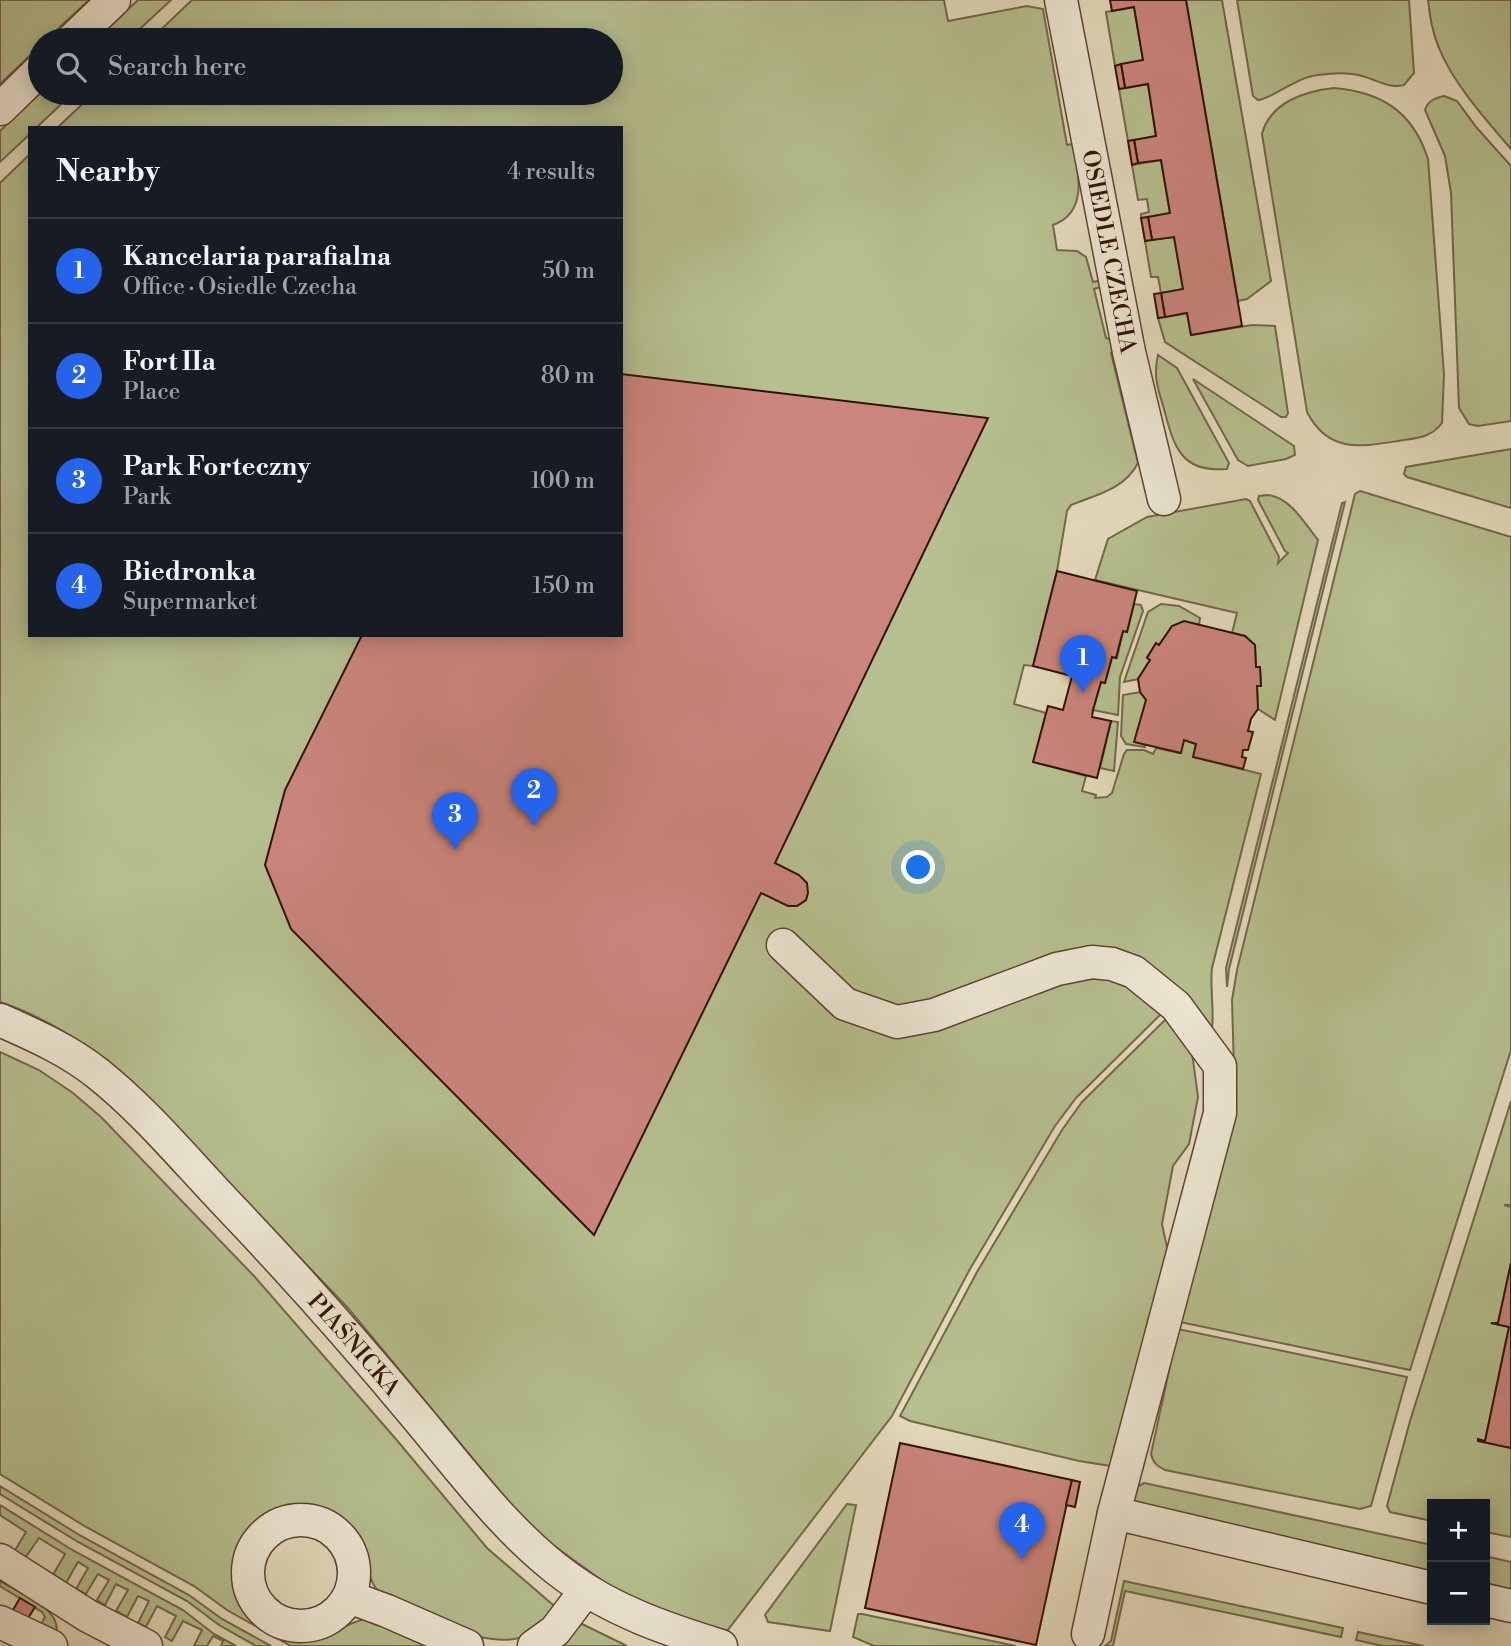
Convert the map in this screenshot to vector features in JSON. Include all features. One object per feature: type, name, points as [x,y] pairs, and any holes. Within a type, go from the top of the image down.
[{"type":"street","points":[[85,28],[114,0]]},
{"type":"street","name":"OSIEDLE CZECHA","points":[[1061,0],[1129,352],[1164,499]]},
{"type":"street","points":[[0,109],[28,82]]},
{"type":"street","points":[[783,945],[845,1004],[897,1022],[934,1015],[1057,969],[1093,962],[1112,964],[1134,972],[1176,1006],[1220,1066],[1220,1113],[1114,1513],[1088,1634]]},
{"type":"street","name":"PIAŚNICKA","points":[[0,1020],[38,1036],[74,1057],[121,1094],[300,1281],[498,1514],[542,1557],[586,1590],[641,1619],[721,1646]]},
{"type":"street","points":[[1114,1513],[1427,1587]]},
{"type":"street","points":[[0,1560],[88,1616],[146,1646]]},
{"type":"street","points":[[534,1646],[555,1631],[586,1590]]},
{"type":"street","points":[[349,1597],[467,1646]]},
{"type":"street","points":[[1490,1601],[1511,1606]]},
{"type":"street","points":[[71,1646],[88,1616]]},
{"type":"street","points":[[0,1622],[51,1646]]},
{"type":"green space","points":[[0,0],[89,0],[59,28],[28,28],[28,57],[0,84]]},
{"type":"green space","points":[[138,0],[171,0],[141,28],[108,28]]},
{"type":"green space","points":[[192,0],[944,0],[948,21],[1027,6],[1043,9],[1067,145],[1073,144],[1079,179],[1072,211],[1053,225],[1057,250],[1077,251],[1086,257],[1093,282],[1102,280],[1104,286],[1094,289],[1106,338],[1118,342],[1121,355],[1111,353],[1138,463],[1118,485],[1071,505],[1067,511],[1057,571],[1033,666],[1024,665],[1014,704],[1046,713],[1034,762],[1086,776],[1082,791],[1096,795],[1095,798],[1107,797],[1112,793],[1127,750],[1144,750],[1153,754],[1156,748],[1180,753],[1184,740],[1196,744],[1194,757],[1261,774],[1212,968],[1212,1028],[1207,1044],[1110,973],[1161,1014],[1076,1098],[1055,1126],[970,1269],[892,1416],[727,1631],[646,1604],[607,1584],[543,1538],[513,1507],[348,1308],[130,1080],[69,1035],[36,1016],[0,1002],[0,183],[28,156],[28,637],[623,637],[623,126],[59,126],[81,105],[623,105],[623,28],[163,28]]},
{"type":"green space","points":[[1186,0],[1222,0],[1271,281],[1247,299],[1238,301]]},
{"type":"green space","points":[[1237,0],[1409,0],[1414,73],[1404,85],[1398,86],[1352,74],[1318,75],[1258,100],[1253,96]]},
{"type":"green space","points":[[1428,0],[1511,0],[1511,149],[1471,101],[1445,61],[1435,36]]},
{"type":"green space","points":[[1134,7],[1143,60],[1115,66],[1106,12]]},
{"type":"green space","points":[[1148,84],[1156,136],[1128,141],[1119,89]]},
{"type":"green space","points":[[1334,88],[1367,94],[1393,107],[1414,129],[1428,159],[1444,374],[1442,423],[1433,432],[1417,438],[1371,445],[1346,444],[1325,435],[1307,412],[1262,134],[1272,114],[1290,100],[1311,92]]},
{"type":"green space","points":[[1444,96],[1457,101],[1511,166],[1511,421],[1478,426],[1469,424],[1459,408],[1451,193],[1445,156],[1425,110],[1430,102]]},
{"type":"green space","points":[[28,104],[60,105],[38,126],[28,126],[28,136],[0,162],[0,131]]},
{"type":"green space","points":[[1161,160],[1170,213],[1141,218],[1141,214],[1149,212],[1147,199],[1138,200],[1132,165]]},
{"type":"green space","points":[[1174,237],[1183,289],[1161,293],[1158,277],[1151,277],[1145,241]]},
{"type":"green space","points":[[1187,313],[1191,335],[1252,325],[1275,326],[1288,413],[1286,417],[1281,417],[1165,342],[1158,318]]},
{"type":"green space","points":[[1158,355],[1177,368],[1229,463],[1227,469],[1199,467],[1189,462],[1176,446],[1157,383]]},
{"type":"green space","points":[[1193,379],[1294,446],[1295,455],[1248,466],[1238,460]]},
{"type":"green space","points":[[1511,449],[1511,508],[1404,474],[1406,467]]},
{"type":"green space","points":[[1360,491],[1511,537],[1511,1050],[1410,1370],[1180,1322],[1234,1070],[1232,1000],[1237,970],[1355,494]]},
{"type":"green space","points":[[1268,495],[1290,506],[1318,540],[1275,720],[1258,709],[1260,667],[1256,667],[1255,645],[1245,636],[1232,633],[1237,613],[1095,580],[1108,539],[1147,517],[1246,499],[1250,501],[1279,557],[1278,563],[1288,553],[1258,500],[1259,496]]},
{"type":"green space","points":[[1345,502],[1229,969],[1227,987],[1226,968],[1342,503]]},
{"type":"green space","points":[[1134,604],[1141,605],[1143,611],[1120,677],[1118,715],[1093,710],[1101,682],[1105,683],[1112,657],[1117,658],[1123,631],[1127,632]]},
{"type":"green space","points":[[1161,604],[1179,606],[1200,618],[1199,625],[1184,623],[1175,626],[1159,645],[1156,644],[1138,679],[1124,682],[1148,612]]},
{"type":"green space","points":[[1140,692],[1146,700],[1145,747],[1126,744],[1121,736],[1123,695]]},
{"type":"green space","points":[[1111,721],[1118,722],[1114,771],[1100,768]]},
{"type":"green space","points":[[1170,1015],[1191,1045],[1198,1097],[1189,1144],[1173,1166],[1162,1224],[1168,1252],[1111,1466],[1079,1461],[910,1421],[900,1416],[977,1272],[1062,1130],[1082,1102]]},
{"type":"green space","points":[[0,1052],[39,1070],[73,1093],[101,1117],[254,1276],[487,1548],[559,1610],[540,1627],[522,1637],[503,1640],[476,1636],[383,1595],[371,1579],[362,1547],[345,1524],[318,1510],[289,1507],[262,1516],[245,1533],[235,1552],[232,1571],[236,1591],[244,1609],[258,1624],[277,1635],[309,1640],[365,1619],[450,1646],[291,1646],[227,1610],[194,1586],[86,1527],[0,1474]]},
{"type":"green space","points":[[1511,1101],[1511,1205],[1504,1205],[1511,1207],[1511,1263],[1498,1323],[1491,1323],[1509,1327],[1485,1441],[1478,1441],[1511,1448],[1511,1537],[1490,1533],[1490,1499],[1427,1499],[1427,1520],[1390,1512],[1387,1506],[1410,1421]]},
{"type":"green space","points":[[1178,1329],[1407,1377],[1371,1506],[1360,1509],[1165,1470],[1156,1464],[1151,1454]]},
{"type":"green space","points":[[1144,1483],[1427,1544],[1427,1571],[1136,1504],[1129,1491]]},
{"type":"green space","points":[[0,1486],[81,1536],[189,1595],[222,1619],[271,1646],[256,1646],[219,1625],[187,1601],[78,1542],[0,1494]]},
{"type":"green space","points":[[847,1504],[856,1505],[830,1631],[768,1622],[765,1615]]},
{"type":"green space","points":[[0,1505],[74,1551],[183,1610],[214,1634],[236,1646],[221,1646],[223,1641],[213,1636],[207,1646],[194,1646],[202,1630],[183,1621],[172,1641],[165,1637],[176,1616],[157,1606],[146,1627],[138,1623],[149,1601],[138,1596],[127,1617],[116,1611],[128,1590],[116,1584],[105,1605],[97,1600],[109,1580],[98,1574],[86,1594],[76,1589],[88,1568],[78,1562],[66,1583],[53,1575],[65,1554],[39,1538],[25,1558],[14,1552],[26,1532],[0,1515]]},
{"type":"green space","points":[[1490,1557],[1511,1562],[1511,1589],[1490,1584]]},
{"type":"green space","points":[[0,1581],[45,1608],[52,1615],[57,1633],[39,1628],[45,1617],[42,1612],[0,1586]]},
{"type":"green space","points":[[1124,1581],[1343,1628],[1341,1637],[1125,1591],[1113,1646],[1105,1646],[1111,1641]]},
{"type":"green space","points":[[858,1614],[1016,1646],[874,1646],[853,1637]]},
{"type":"green space","points":[[582,1624],[627,1646],[550,1646]]},
{"type":"green space","points":[[1358,1632],[1424,1646],[1383,1646],[1356,1640]]},
{"type":"building","points":[[1110,0],[1186,0],[1242,326],[1191,335],[1187,313],[1165,317],[1161,293],[1183,289],[1174,237],[1152,240],[1148,217],[1170,213],[1161,160],[1138,163],[1136,152],[1134,140],[1156,136],[1148,84],[1125,88],[1121,64],[1143,60],[1134,7],[1112,11]]},
{"type":"building","points":[[1121,64],[1125,88],[1119,89],[1115,66]]},
{"type":"building","points":[[1134,140],[1138,163],[1132,165],[1128,141]]},
{"type":"building","points":[[1148,217],[1152,240],[1145,241],[1141,218]]},
{"type":"building","points":[[1161,293],[1165,317],[1158,318],[1154,294]]},
{"type":"building","points":[[623,374],[988,418],[775,863],[799,875],[807,883],[806,900],[797,906],[788,906],[761,893],[594,1235],[291,929],[265,865],[285,790],[361,637],[623,637]]},
{"type":"building","points":[[1057,571],[1137,591],[1127,632],[1123,631],[1116,658],[1112,657],[1105,683],[1101,682],[1093,710],[1092,717],[1111,721],[1097,778],[1033,762],[1048,706],[1063,710],[1072,676],[1033,666]]},
{"type":"building","points":[[1184,621],[1245,636],[1255,645],[1256,667],[1260,667],[1261,686],[1257,686],[1258,709],[1251,719],[1248,731],[1253,732],[1248,750],[1243,750],[1242,757],[1246,758],[1243,769],[1193,757],[1196,744],[1184,740],[1181,753],[1134,742],[1146,700],[1140,692],[1138,679],[1150,660],[1147,658],[1156,643],[1159,645],[1172,626]]},
{"type":"building","points":[[1511,1263],[1511,1448],[1478,1441],[1478,1439],[1485,1441],[1509,1327],[1491,1323],[1498,1323]]},
{"type":"building","points":[[900,1443],[1072,1480],[1036,1645],[865,1608]]},
{"type":"building","points":[[1072,1480],[1080,1482],[1075,1507],[1066,1505]]},
{"type":"building","points":[[20,1598],[35,1607],[25,1623],[10,1615]]},
{"type":"place","name":"Kancelaria parafialna","points":[[1083,693]]},
{"type":"place","name":"Fort IIa","points":[[534,826]]},
{"type":"place","name":"Park Forteczny","points":[[455,850]]},
{"type":"place","name":"Biedronka","points":[[1022,1560]]}]
